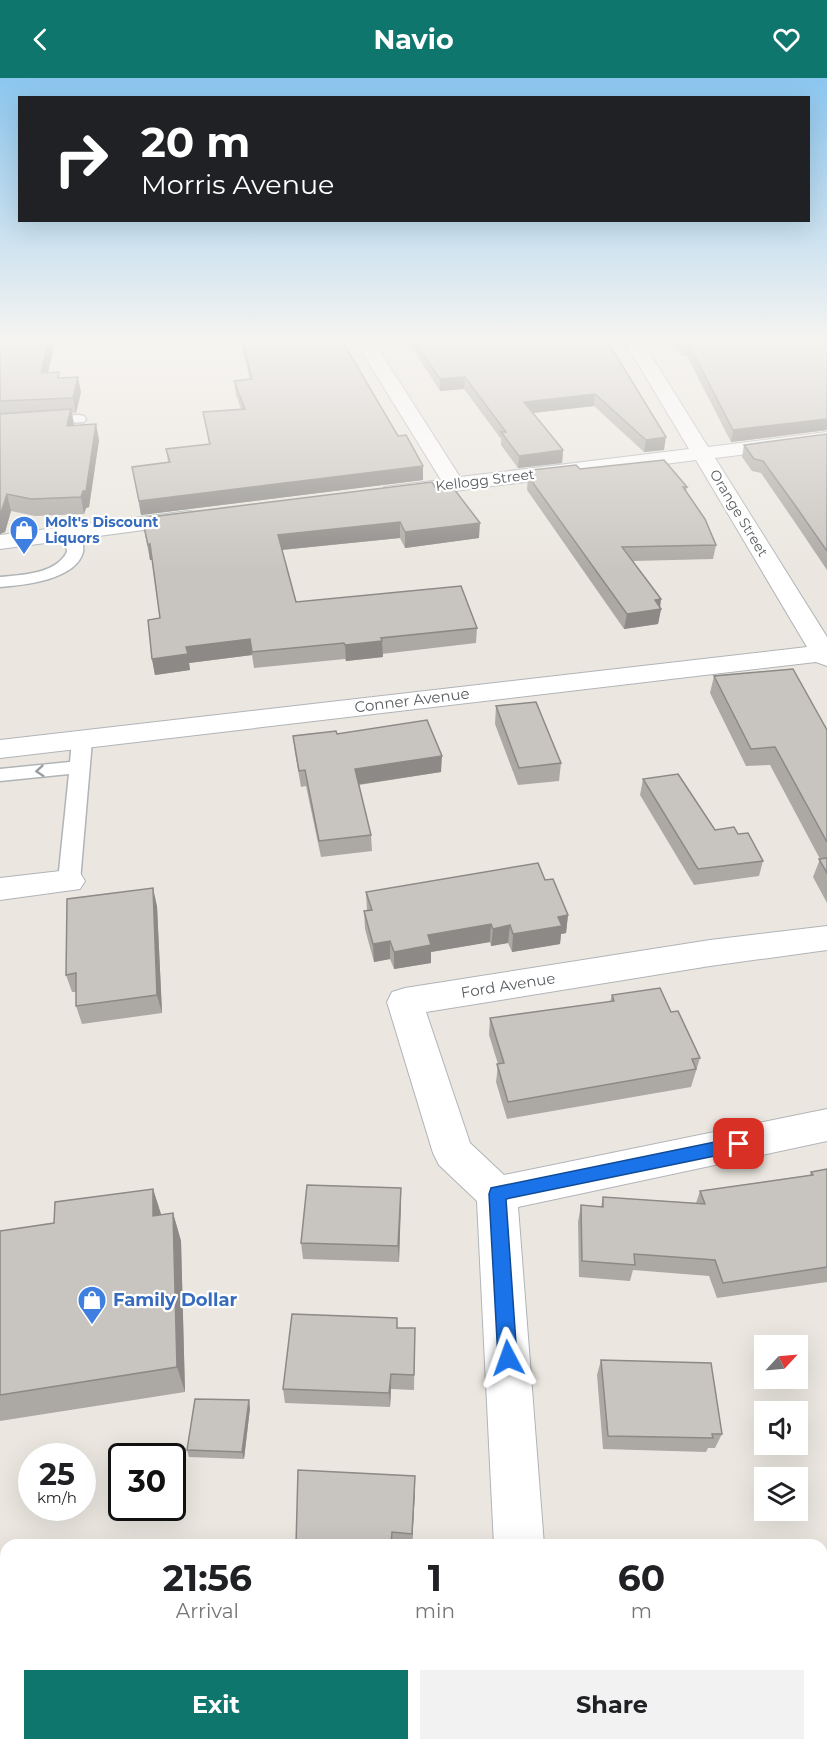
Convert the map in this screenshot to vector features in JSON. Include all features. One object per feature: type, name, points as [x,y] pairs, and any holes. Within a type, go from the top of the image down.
[{"type":"street","points":[[412,417],[454,484]]},
{"type":"street","name":"Orange Street","points":[[681,417],[823,645]]},
{"type":"street","name":"Kellogg Street","points":[[373,494],[827,438]]},
{"type":"street","points":[[0,542],[210,515]]},
{"type":"street","name":"Conner Avenue","points":[[0,749],[81,754],[460,694],[823,645]]},
{"type":"street","points":[[0,889],[69,881]]},
{"type":"street","name":"Ford Avenue","points":[[497,1194],[453,1153],[405,1002],[710,953],[827,938]]},
{"type":"street","points":[[519,1539],[497,1194],[827,1125]]},
{"type":"lane","points":[[0,423],[79,419]]},
{"type":"lane","points":[[0,582],[54,573],[70,561],[75,551],[73,533]]},
{"type":"lane","points":[[0,774],[81,754],[69,881]]},
{"type":"building","points":[[0,417],[69,417],[67,426],[96,424],[86,491],[83,491],[81,497],[31,499],[7,494],[0,516]]},
{"type":"building","points":[[204,417],[387,417],[398,436],[406,435],[423,466],[139,501],[132,467],[170,462],[166,449],[210,444]]},
{"type":"building","points":[[495,417],[536,417],[563,450],[519,456],[501,432],[506,432]]},
{"type":"building","points":[[621,417],[654,417],[666,437],[646,440]]},
{"type":"building","points":[[726,417],[827,417],[827,419],[733,430]]},
{"type":"building","points":[[827,434],[827,551],[763,461],[754,459],[744,445]]},
{"type":"building","points":[[664,460],[687,487],[683,487],[705,519],[716,545],[622,547],[661,599],[655,600],[661,609],[627,614],[528,476],[534,475],[531,470],[576,465],[580,469]]},
{"type":"building","points":[[432,482],[435,487],[451,485],[480,523],[405,532],[400,522],[278,535],[296,602],[461,586],[477,628],[381,638],[382,641],[345,645],[344,643],[252,652],[250,639],[186,647],[188,654],[152,659],[148,620],[160,618],[150,544],[148,545],[142,518]]},
{"type":"building","points":[[793,669],[827,730],[827,842],[775,747],[751,749],[714,676]]},
{"type":"building","points":[[536,702],[561,763],[519,768],[496,706]]},
{"type":"building","points":[[427,720],[442,756],[355,769],[371,835],[319,841],[305,770],[299,771],[293,736],[336,731],[337,734]]},
{"type":"building","points":[[678,774],[715,830],[734,827],[738,834],[748,833],[763,861],[698,869],[643,779]]},
{"type":"building","points":[[827,858],[827,873],[819,859]]},
{"type":"building","points":[[538,863],[545,880],[553,879],[568,915],[558,917],[562,926],[513,934],[510,925],[493,929],[491,924],[428,935],[431,945],[394,952],[390,941],[373,944],[364,911],[372,910],[366,892]]},
{"type":"building","points":[[153,888],[157,995],[76,1006],[76,973],[66,975],[67,899]]},
{"type":"building","points":[[660,988],[671,1012],[678,1011],[700,1058],[692,1059],[696,1069],[508,1102],[497,1064],[504,1063],[490,1018],[614,1001],[612,995]]},
{"type":"building","points":[[827,1169],[827,1267],[723,1283],[715,1260],[634,1254],[635,1265],[582,1261],[581,1205],[603,1207],[603,1197],[705,1204],[700,1191],[813,1175],[811,1172]]},
{"type":"building","points":[[307,1185],[401,1188],[398,1246],[301,1243]]},
{"type":"building","name":"Family Dollar","points":[[153,1189],[153,1216],[173,1213],[177,1367],[0,1395],[0,1231],[54,1223],[55,1202]]},
{"type":"building","points":[[292,1314],[397,1318],[397,1328],[415,1328],[414,1375],[391,1374],[389,1393],[283,1389]]},
{"type":"building","points":[[601,1360],[711,1363],[722,1434],[712,1434],[713,1438],[608,1436]]},
{"type":"building","points":[[195,1399],[249,1400],[242,1452],[187,1450]]},
{"type":"building","points":[[298,1470],[415,1476],[412,1534],[392,1532],[391,1539],[296,1539]]},
{"type":"place","name":"Molt's Discount Liquors","points":[[24,556]]},
{"type":"place","name":"Family Dollar","points":[[92,1326]]},
{"type":"route","points":[[508,1358],[497,1194],[739,1144]]}]
